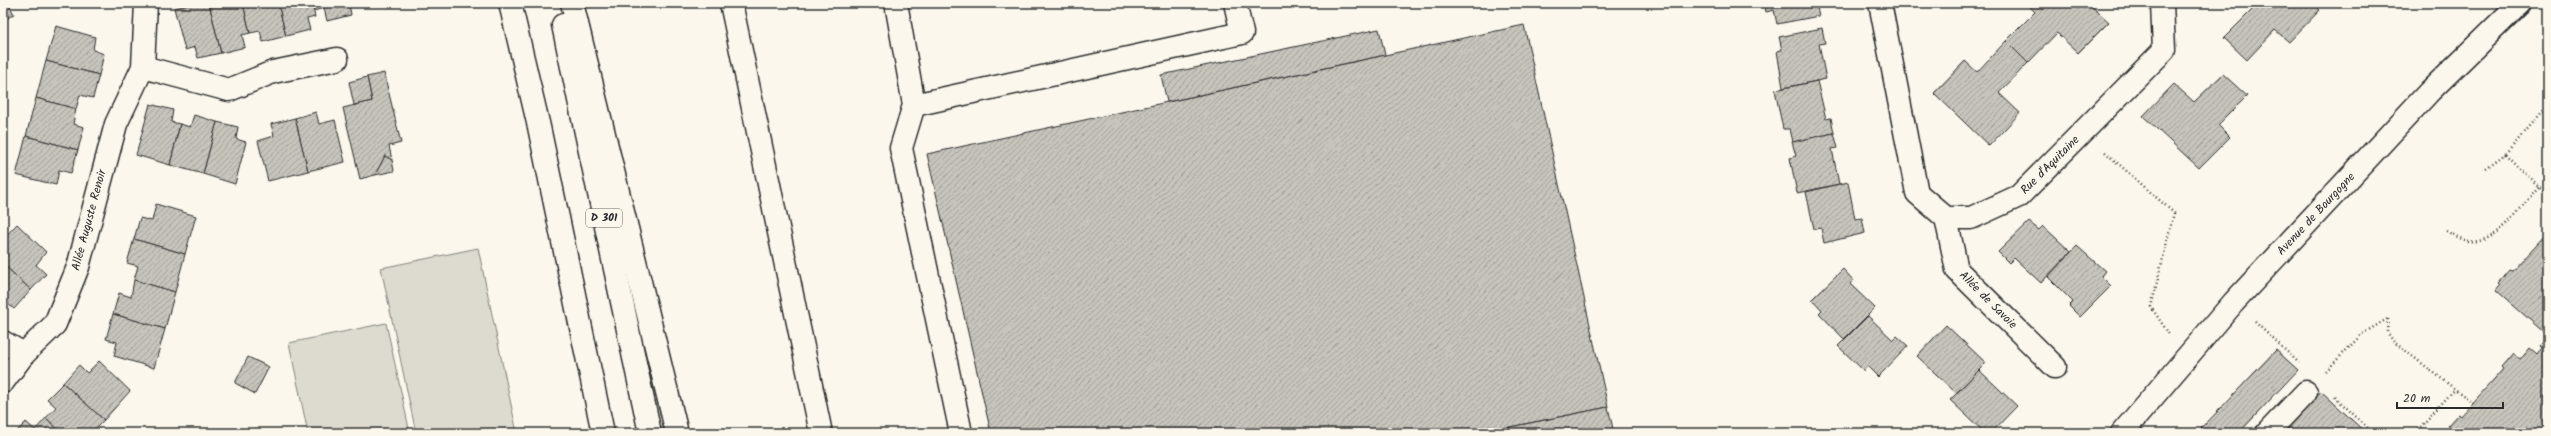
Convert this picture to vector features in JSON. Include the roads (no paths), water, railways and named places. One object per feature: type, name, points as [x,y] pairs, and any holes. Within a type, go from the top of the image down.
[{"type":"main road","name":"Allée Auguste Renoir","points":[[3,382],[24,354],[54,324],[78,267],[96,192],[116,124],[143,67],[146,3]]},
{"type":"main road","points":[[510,3],[539,126],[603,433]]},
{"type":"main road","name":"D 301","points":[[558,3],[650,433]]},
{"type":"main road","points":[[572,3],[678,433]]},
{"type":"main road","points":[[731,3],[821,433]]},
{"type":"main road","points":[[896,3],[914,105],[901,148],[961,433]]},
{"type":"main road","points":[[914,105],[1242,32],[1235,3]]},
{"type":"main road","points":[[1880,3],[1917,193],[1946,218]]},
{"type":"main road","name":"Rue d'Aquitaine","points":[[1946,218],[1971,218],[2019,196],[2164,50],[2162,3]]},
{"type":"main road","name":"Avenue de Bourgogne","points":[[2122,433],[2234,302],[2430,91],[2520,3]]},
{"type":"main road","points":[[143,67],[230,90],[273,72],[337,59]]},
{"type":"main road","points":[[539,126],[587,433]]},
{"type":"main road","name":"Allée de Savoie","points":[[1946,218],[1957,270],[2055,367]]},
{"type":"main road","points":[[3,342],[24,354]]},
{"type":"main road","points":[[2267,433],[2306,392]]}]
